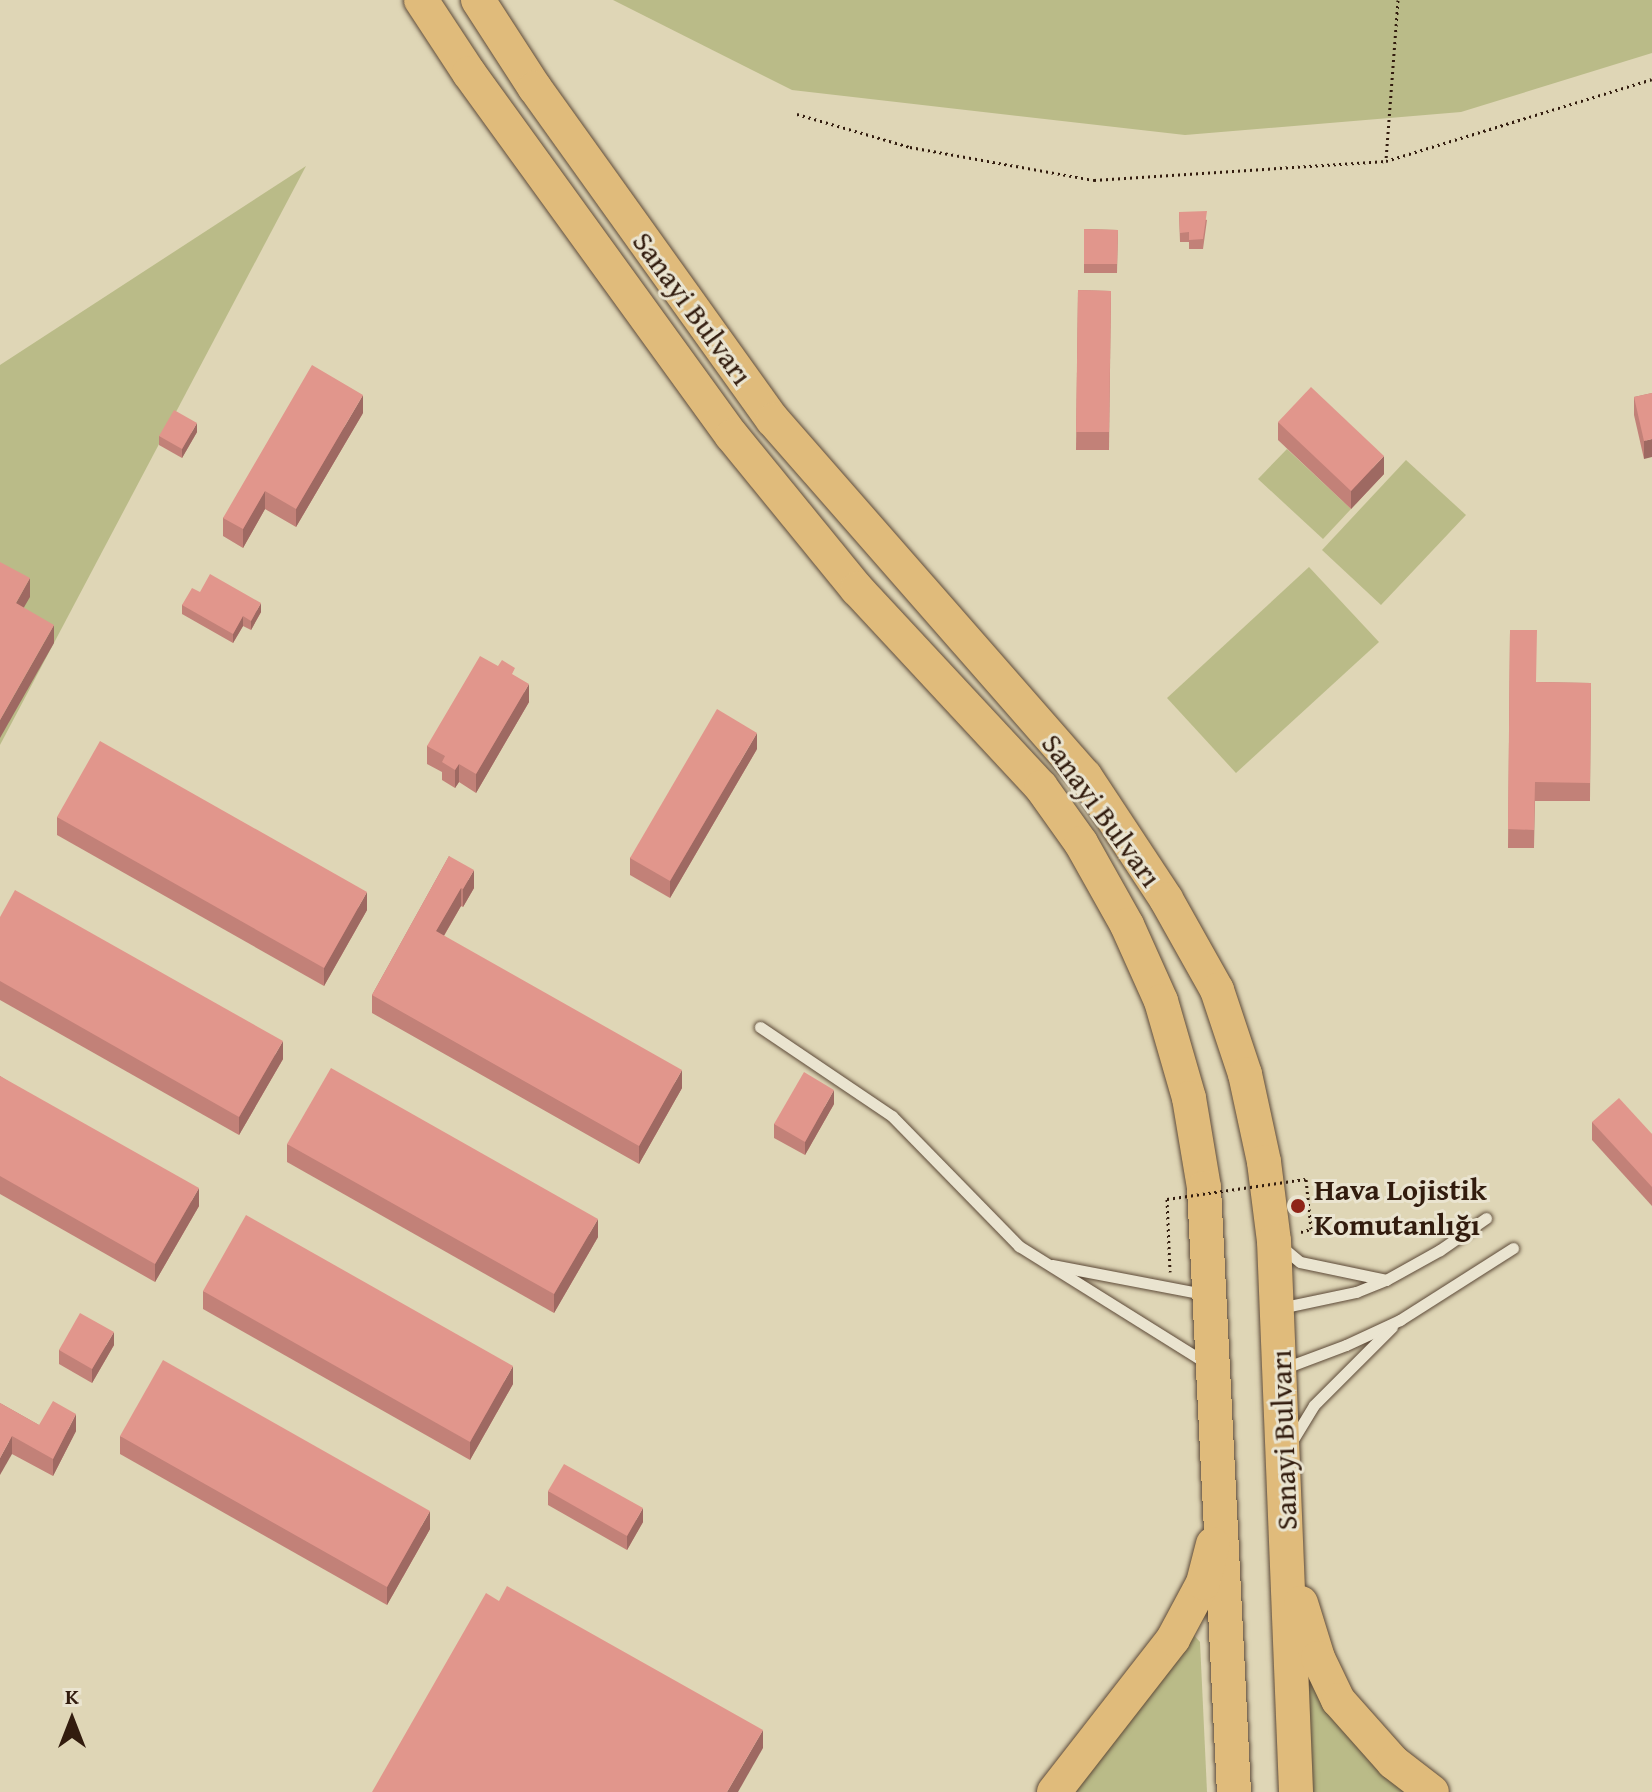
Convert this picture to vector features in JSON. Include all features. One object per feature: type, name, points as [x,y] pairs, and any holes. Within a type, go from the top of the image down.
[{"type":"main road","name":"Sanayi Bulvarı","points":[[421,0],[469,73],[732,436],[857,589],[1041,787],[1081,843],[1127,925],[1161,1001],[1189,1098],[1204,1188],[1234,1792]]},
{"type":"main road","name":"Sanayi Bulvarı","points":[[478,0],[535,88],[773,420],[1085,776],[1166,899],[1217,990],[1245,1074],[1264,1162],[1274,1241],[1285,1454],[1296,1792]]},
{"type":"main road","points":[[1054,1792],[1173,1639],[1203,1583],[1221,1508]]},
{"type":"main road","points":[[1288,1559],[1318,1658],[1338,1700],[1393,1762],[1432,1792]]},
{"type":"lane","points":[[760,1027],[892,1116],[992,1222],[1019,1246],[1215,1368]]},
{"type":"lane","points":[[1278,1309],[1356,1292],[1386,1280],[1440,1250],[1486,1218]]},
{"type":"lane","points":[[1274,1241],[1300,1262],[1386,1280]]},
{"type":"lane","points":[[1281,1369],[1346,1345],[1400,1320],[1513,1248]]},
{"type":"lane","points":[[1048,1264],[1210,1295]]},
{"type":"lane","points":[[1285,1454],[1314,1405],[1400,1320]]},
{"type":"path","points":[[1386,161],[1398,0]]},
{"type":"path","points":[[797,114],[910,147],[1094,180],[1386,161],[1652,79]]},
{"type":"path","points":[[1170,1288],[1167,1199],[1306,1179],[1311,1229]]},
{"type":"green space","points":[[613,0],[1652,0],[1652,53],[1461,112],[1185,135],[792,90]]},
{"type":"green space","points":[[306,166],[0,745],[0,365]]},
{"type":"green space","points":[[1287,449],[1351,509],[1323,539],[1258,479]]},
{"type":"green space","points":[[1406,460],[1466,515],[1381,605],[1322,550]]},
{"type":"green space","points":[[1309,567],[1379,642],[1236,773],[1167,698]]},
{"type":"green space","points":[[1192,1633],[1200,1642],[1207,1792],[1068,1792]]},
{"type":"green space","points":[[1306,1657],[1409,1792],[1309,1792]]},
{"type":"building","points":[[1207,211],[1203,239],[1189,240],[1189,232],[1180,233],[1179,212]]},
{"type":"building","points":[[1084,229],[1118,230],[1117,264],[1084,264]]},
{"type":"building","points":[[1078,290],[1111,291],[1109,432],[1076,432]]},
{"type":"building","points":[[312,365],[363,395],[296,509],[265,491],[243,529],[223,518]]},
{"type":"building","points":[[1311,387],[1384,456],[1351,491],[1278,422]]},
{"type":"building","points":[[1652,393],[1652,439],[1644,441],[1634,397]]},
{"type":"building","points":[[174,410],[197,423],[182,449],[159,436]]},
{"type":"building","points":[[0,562],[30,578],[16,603],[54,625],[0,720]]},
{"type":"building","points":[[210,574],[261,603],[251,621],[243,616],[233,634],[182,605],[192,588],[200,592]]},
{"type":"building","points":[[1510,630],[1537,630],[1536,682],[1591,683],[1590,783],[1535,782],[1534,830],[1508,829]]},
{"type":"building","points":[[480,656],[498,666],[502,660],[515,668],[512,674],[529,684],[476,774],[459,764],[455,770],[442,762],[445,756],[427,746]]},
{"type":"building","points":[[717,709],[757,733],[670,881],[630,858]]},
{"type":"building","points":[[100,741],[367,892],[324,968],[57,817]]},
{"type":"building","points":[[449,856],[474,870],[436,931],[682,1070],[639,1146],[372,995]]},
{"type":"building","points":[[15,890],[283,1041],[239,1117],[0,981],[0,917]]},
{"type":"building","points":[[331,1068],[598,1219],[554,1294],[287,1144]]},
{"type":"building","points":[[804,1072],[834,1090],[805,1142],[774,1124]]},
{"type":"building","points":[[0,1076],[199,1188],[155,1264],[0,1176]]},
{"type":"building","points":[[1619,1098],[1652,1134],[1652,1187],[1592,1122]]},
{"type":"building","points":[[246,1215],[513,1366],[470,1442],[203,1291]]},
{"type":"building","points":[[80,1313],[114,1332],[92,1369],[59,1350]]},
{"type":"building","points":[[163,1360],[430,1511],[387,1587],[120,1436]]},
{"type":"building","points":[[53,1401],[76,1414],[53,1459],[12,1436],[0,1458],[0,1403],[39,1425]]},
{"type":"building","points":[[564,1464],[643,1508],[627,1536],[548,1491]]},
{"type":"building","points":[[507,1586],[763,1730],[727,1792],[372,1792],[486,1593],[499,1601]]},
{"type":"place","name":"Hava Lojistik Komutanlığı","points":[[1298,1206]]}]
